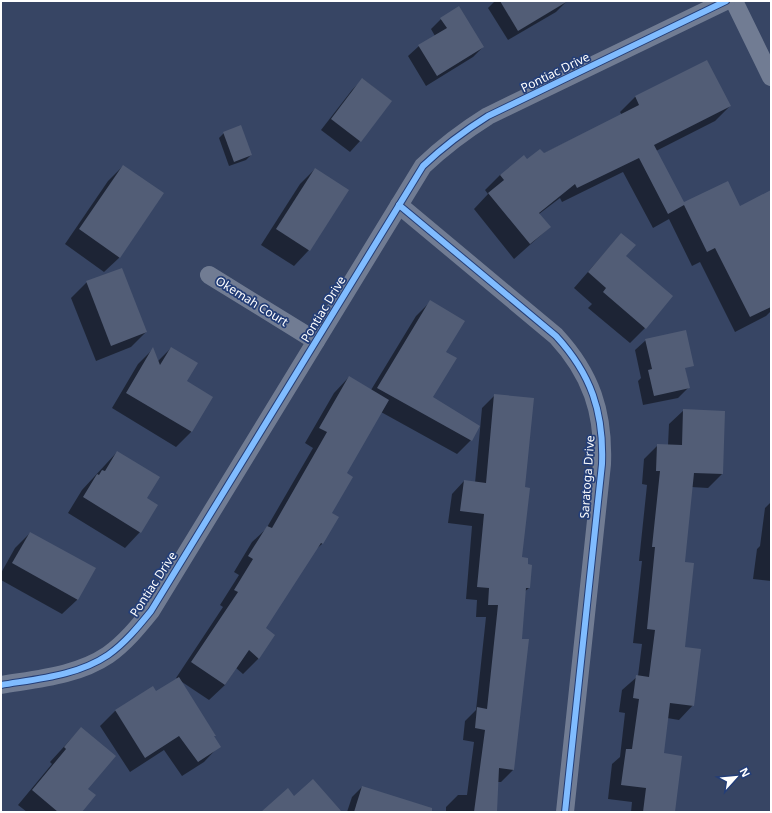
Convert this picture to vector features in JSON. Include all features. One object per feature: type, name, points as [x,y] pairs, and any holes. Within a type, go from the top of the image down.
[{"type":"street","name":"Pontiac Drive","points":[[1,685],[66,673],[90,664],[107,655],[135,631],[151,611],[423,166],[460,133],[488,116],[726,1]]},
{"type":"street","points":[[734,1],[771,77]]},
{"type":"street","name":"Saratoga Drive","points":[[399,205],[556,336],[584,373],[600,419],[602,464],[565,812]]},
{"type":"street","name":"Okemah Court","points":[[209,275],[316,341]]},
{"type":"building","points":[[500,1],[568,1],[518,31]]},
{"type":"building","points":[[459,6],[484,47],[437,76],[418,45],[447,28],[440,18]]},
{"type":"building","points":[[707,60],[731,106],[654,145],[684,202],[728,181],[740,206],[771,190],[771,307],[750,317],[715,248],[707,252],[684,205],[668,214],[639,158],[577,188],[575,184],[539,213],[551,227],[530,244],[488,193],[504,180],[500,175],[524,155],[527,159],[540,149],[544,153],[639,105],[635,96]]},
{"type":"building","points":[[362,78],[392,101],[361,142],[331,119]]},
{"type":"building","points":[[241,125],[252,155],[234,162],[223,132]]},
{"type":"building","points":[[123,165],[164,193],[120,258],[79,229]]},
{"type":"building","points":[[315,168],[349,190],[310,251],[276,229]]},
{"type":"building","points":[[621,233],[636,245],[626,256],[673,296],[646,329],[603,292],[606,288],[588,272]]},
{"type":"building","points":[[122,268],[147,332],[111,346],[86,281]]},
{"type":"building","points":[[430,300],[465,321],[446,352],[457,358],[433,397],[480,426],[472,441],[377,388]]},
{"type":"building","points":[[686,330],[694,366],[685,368],[690,388],[654,396],[648,370],[652,369],[645,339]]},
{"type":"building","points":[[153,347],[160,365],[171,347],[198,363],[187,381],[213,397],[192,432],[126,393]]},
{"type":"building","points":[[349,376],[389,400],[347,473],[353,477],[332,513],[339,517],[323,544],[321,543],[266,628],[275,635],[259,659],[249,650],[225,685],[191,662],[238,592],[234,590],[253,559],[248,556],[267,526],[272,528],[327,432],[319,428]]},
{"type":"building","points":[[494,394],[534,398],[525,487],[530,488],[522,557],[528,558],[528,564],[532,565],[530,588],[526,588],[522,639],[529,639],[514,770],[499,768],[497,812],[474,812],[485,730],[475,728],[477,707],[487,709],[498,605],[488,605],[489,588],[477,587],[484,514],[460,511],[464,480],[486,483]]},
{"type":"building","points":[[683,409],[725,411],[723,474],[694,473],[685,562],[694,563],[685,647],[701,649],[694,706],[670,703],[664,753],[682,756],[675,812],[643,812],[646,788],[621,785],[626,749],[632,749],[639,699],[633,698],[636,675],[649,677],[655,630],[647,629],[655,547],[652,547],[660,471],[656,471],[657,444],[682,445]]},
{"type":"building","points":[[117,451],[160,477],[147,498],[158,505],[141,533],[83,497],[97,474],[99,475],[102,470],[105,471]]},
{"type":"building","points":[[30,532],[96,568],[78,600],[12,563]]},
{"type":"building","points":[[179,677],[216,736],[214,736],[221,747],[198,762],[179,736],[145,758],[115,710],[153,686],[156,691]]},
{"type":"building","points":[[81,727],[116,756],[88,789],[96,795],[82,812],[58,812],[32,790],[66,749],[64,747]]},
{"type":"building","points":[[313,779],[342,812],[261,812],[288,788],[294,796]]},
{"type":"building","points":[[362,786],[432,808],[432,812],[354,812]]},
{"type":"cycle path","points":[[1,685],[56,676],[83,668],[96,662],[108,655],[126,640],[151,611],[423,166],[454,139],[488,116],[726,1]]},
{"type":"cycle path","points":[[399,205],[556,336],[568,350],[586,379],[598,411],[601,427],[602,464],[565,812]]}]
